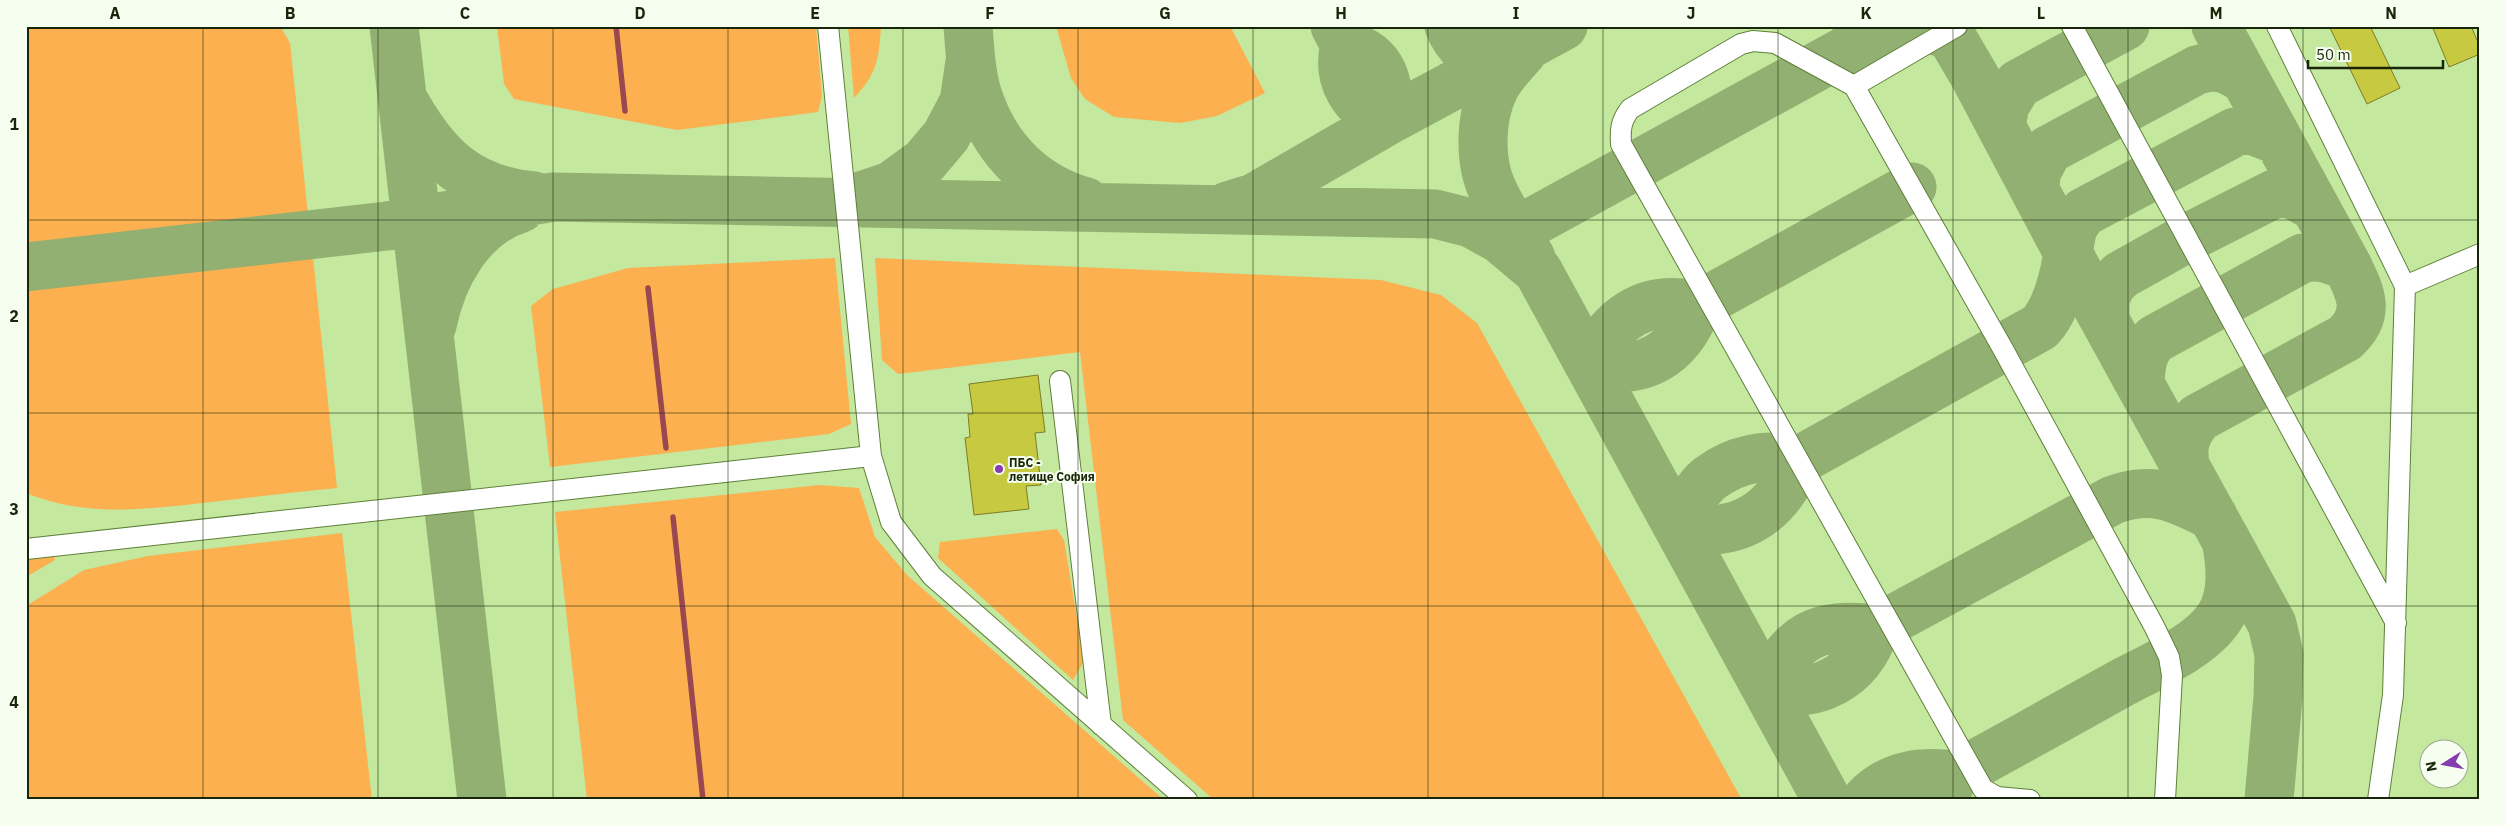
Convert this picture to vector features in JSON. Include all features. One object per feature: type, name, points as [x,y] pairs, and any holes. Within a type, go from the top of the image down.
[{"type":"lane","points":[[828,26],[871,456],[891,522],[932,576],[1187,800]]},
{"type":"lane","points":[[1854,86],[1957,26]]},
{"type":"lane","points":[[2072,26],[2397,624]]},
{"type":"lane","points":[[2277,26],[2405,286],[2397,624],[2393,695],[2378,800]]},
{"type":"lane","points":[[2030,800],[1997,797],[1983,789],[1621,144],[1620,130],[1623,118],[1630,109],[1741,44],[1753,40],[1774,43],[1854,86],[2003,349],[2154,626],[2169,658],[2172,674],[2165,800]]},
{"type":"lane","points":[[2405,286],[2480,254]]},
{"type":"lane","points":[[1060,381],[1101,725]]},
{"type":"lane","points":[[26,549],[871,456]]},
{"type":"shaded area","points":[[26,26],[280,26],[290,43],[308,215],[26,246]]},
{"type":"shaded area","points":[[497,26],[816,26],[822,96],[818,112],[677,130],[514,99],[504,84]]},
{"type":"shaded area","points":[[848,26],[881,26],[878,57],[872,73],[854,98]]},
{"type":"shaded area","points":[[1056,26],[1230,26],[1265,93],[1217,116],[1180,123],[1114,117],[1085,99],[1071,78]]},
{"type":"shaded area","points":[[313,257],[337,488],[141,509],[95,509],[72,506],[26,493],[26,288]]},
{"type":"shaded area","points":[[835,258],[851,424],[829,434],[550,467],[531,306],[553,289],[628,268]]},
{"type":"shaded area","points":[[875,258],[1381,280],[1441,295],[1477,323],[1742,800],[1214,800],[1123,720],[1080,352],[898,374],[882,360]]},
{"type":"shaded area","points":[[820,485],[859,488],[875,537],[907,575],[1164,800],[587,800],[555,512]]},
{"type":"shaded area","points":[[1057,529],[1064,540],[1084,661],[1073,680],[938,558],[940,542]]},
{"type":"shaded area","points":[[342,533],[372,800],[26,800],[26,606],[84,570],[148,556]]},
{"type":"shaded area","points":[[54,556],[55,560],[26,577],[26,559]]},
{"type":"building","points":[[2329,26],[2370,26],[2400,88],[2367,104]]},
{"type":"building","points":[[2432,26],[2471,26],[2480,47],[2480,54],[2449,67]]},
{"type":"building","points":[[1038,375],[1045,432],[1035,433],[1041,485],[1026,486],[1029,509],[974,515],[965,438],[970,437],[968,414],[973,414],[969,384]]},
{"type":"waterway","points":[[616,26],[625,111]]},
{"type":"waterway","points":[[648,288],[666,448]]},
{"type":"waterway","points":[[673,517],[703,800]]},
{"type":"taxiway","points":[[394,26],[482,800]]},
{"type":"taxiway","points":[[968,26],[971,65],[977,93],[997,137],[1021,166],[1050,188],[1086,202]]},
{"type":"taxiway","points":[[1335,26],[1345,45],[1343,70],[1350,91],[1365,109],[1387,121],[1388,95],[1382,73],[1369,56],[1345,45]]},
{"type":"taxiway","points":[[1449,26],[1465,50],[1490,66],[1495,56],[1490,26]]},
{"type":"taxiway","points":[[1228,206],[1254,198],[1387,121],[1563,26]]},
{"type":"taxiway","points":[[1516,231],[1847,50],[1860,36],[1865,26]]},
{"type":"taxiway","points":[[1943,26],[1948,31],[1975,77],[2076,268],[2272,624],[2279,654],[2278,697],[2269,800]]},
{"type":"taxiway","points":[[2001,126],[2005,105],[2018,84],[2125,26]]},
{"type":"taxiway","points":[[2185,465],[2184,452],[2186,440],[2198,418],[2345,338],[2358,321],[2361,312],[2360,295],[2348,267],[2216,26]]},
{"type":"taxiway","points":[[1847,50],[1875,36],[1898,28],[1921,28],[1951,36]]},
{"type":"taxiway","points":[[1524,50],[1504,73],[1489,101],[1484,126],[1483,154],[1488,179],[1493,191],[1506,217],[1531,258]]},
{"type":"taxiway","points":[[855,198],[891,186],[924,162],[946,136],[964,102],[970,62]]},
{"type":"taxiway","points":[[2035,191],[2036,173],[2048,150],[2197,70],[2211,67],[2222,68],[2245,80]]},
{"type":"taxiway","points":[[404,101],[428,139],[456,167],[472,178],[490,186],[534,196]]},
{"type":"taxiway","points":[[1798,461],[1787,458],[1764,457],[1741,462],[1720,471],[1700,488],[1678,526],[1718,529],[1735,526],[1751,519],[1766,509],[1778,496],[1789,480],[1798,461],[2040,327],[2051,312],[2055,302],[2064,273],[2072,232],[2084,212],[2235,132],[2249,129],[2278,140]]},
{"type":"taxiway","points":[[1697,306],[1662,303],[1646,307],[1632,314],[1619,323],[1608,335],[1598,349],[1591,366],[1627,367],[1643,364],[1657,358],[1680,338],[1697,306],[1912,187]]},
{"type":"taxiway","points":[[2105,317],[2105,299],[2111,285],[2121,275],[2187,238],[2276,193],[2291,194],[2314,206]]},
{"type":"taxiway","points":[[26,267],[387,226],[553,197],[1435,214],[1471,223],[1500,239],[1538,271],[1827,800]]},
{"type":"taxiway","points":[[432,325],[443,288],[461,254],[487,226],[521,208]]},
{"type":"taxiway","points":[[2140,383],[2143,359],[2147,349],[2155,339],[2303,258],[2326,258],[2348,267]]},
{"type":"taxiway","points":[[1875,629],[1837,628],[1808,636],[1796,645],[1786,657],[1767,689],[1803,691],[1834,681],[1847,672],[1858,660],[1868,646],[1875,629],[2113,500],[2141,494],[2153,494],[2176,499],[2213,516]]},
{"type":"taxiway","points":[[1941,800],[1955,775],[2173,656],[2199,639],[2210,629],[2224,609],[2229,590],[2230,570],[2226,540]]},
{"type":"taxiway","points":[[1866,800],[1885,785],[1907,776],[1919,774],[1955,775]]},
{"type":"place","name":"ПБС - летище София","points":[[999,469]]}]
